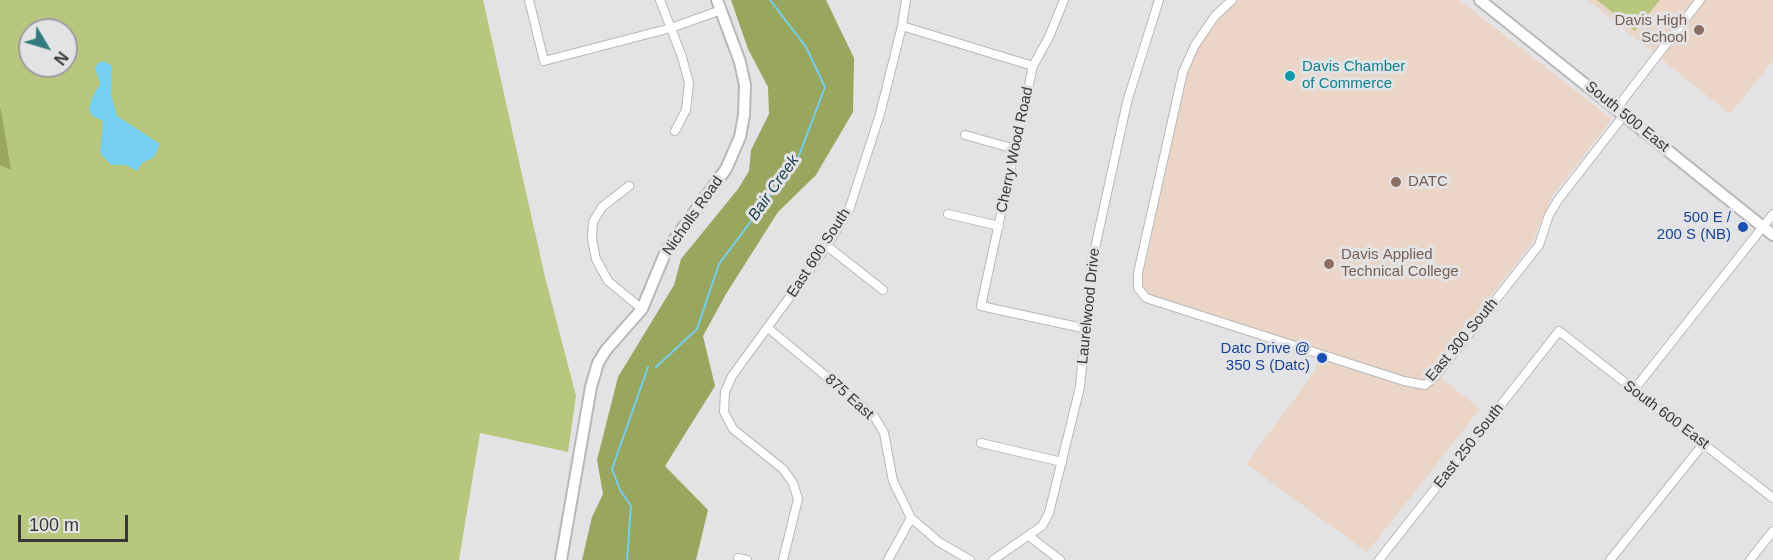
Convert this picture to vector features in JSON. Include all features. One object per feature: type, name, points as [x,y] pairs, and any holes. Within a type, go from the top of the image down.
[{"type":"street","points":[[529,0],[544,61],[671,28],[719,5]]},
{"type":"street","points":[[660,0],[689,83],[686,110],[675,131]]},
{"type":"street","name":"East 600 South","points":[[783,560],[798,499],[793,483],[783,469],[733,429],[724,412],[725,392],[740,365],[827,246],[855,195],[880,114],[902,26],[906,0]]},
{"type":"street","name":"Cherry Wood Road","points":[[1064,0],[1049,37],[1033,66],[981,306],[1087,328]]},
{"type":"street","name":"Laurelwood Drive","points":[[993,560],[1041,526],[1049,513],[1080,387],[1094,251],[1127,102],[1159,0]]},
{"type":"street","name":"East 300 South","points":[[1232,0],[1215,16],[1195,45],[1183,72],[1138,273],[1138,288],[1146,298],[1404,381],[1425,385],[1435,377],[1539,245],[1549,215],[1558,200],[1700,0]]},
{"type":"street","name":"South 500 East","points":[[1480,0],[1773,235]]},
{"type":"street","name":"Nicholls Road","points":[[561,560],[595,370],[606,350],[642,309],[666,250],[726,169],[740,137],[744,115],[745,85],[719,5]]},
{"type":"street","points":[[902,26],[1033,66]]},
{"type":"street","points":[[964,135],[1015,149]]},
{"type":"street","points":[[629,186],[602,207],[593,222],[592,239],[596,259],[608,281],[642,309]]},
{"type":"street","points":[[948,214],[999,226]]},
{"type":"street","points":[[1633,391],[1773,214]]},
{"type":"street","points":[[827,246],[883,290]]},
{"type":"street","name":"875 East","points":[[768,328],[874,417],[884,433],[892,481],[911,518],[939,542],[970,560]]},
{"type":"street","name":"South 600 East","points":[[1558,332],[1773,498]]},
{"type":"street","name":"East 250 South","points":[[1379,560],[1558,332]]},
{"type":"street","points":[[981,443],[1062,462]]},
{"type":"street","points":[[1610,560],[1704,443]]},
{"type":"street","points":[[888,560],[911,518]]},
{"type":"street","points":[[1750,560],[1773,531]]},
{"type":"street","points":[[1029,536],[1060,560]]},
{"type":"street","points":[[738,558],[747,560]]},
{"type":"shaded area","name":"Davis Applied Technical College","points":[[1235,0],[1459,0],[1612,119],[1552,196],[1532,243],[1432,371],[1480,409],[1367,552],[1246,464],[1316,370],[1317,349],[1145,293],[1138,284],[1192,49],[1214,19]]},
{"type":"shaded area","name":"Davis High School","points":[[1588,0],[1773,0],[1773,60],[1730,114]]},
{"type":"green space","points":[[0,0],[483,0],[545,277],[576,396],[568,452],[480,433],[459,560],[0,560]]},
{"type":"green space","points":[[731,0],[826,0],[854,58],[853,112],[816,175],[778,212],[726,294],[703,336],[715,386],[665,466],[708,510],[696,560],[582,560],[592,517],[603,494],[597,460],[618,377],[674,285],[681,259],[738,189],[749,171],[751,150],[769,114],[768,87],[748,49]]},
{"type":"green space","points":[[1597,0],[1660,0],[1635,31]]},
{"type":"green space","points":[[0,107],[3,122],[11,170],[0,165]]},
{"type":"water","points":[[104,61],[112,66],[111,94],[117,116],[160,144],[154,157],[142,163],[137,171],[126,165],[111,165],[100,153],[103,121],[91,115],[89,109],[100,84],[95,68],[98,63]]},
{"type":"waterway","name":"Bair Creek","points":[[656,367],[697,329],[719,264],[798,158],[825,87],[806,47],[770,0]]},
{"type":"waterway","name":"Bair Creek","points":[[627,560],[631,506],[620,490],[612,469],[648,367]]},
{"type":"place","name":"Davis High School","points":[[1699,30]]},
{"type":"place","name":"Davis Chamber of Commerce","points":[[1290,76]]},
{"type":"place","name":"DATC","points":[[1396,182]]},
{"type":"place","name":"500 E / 200 S (NB)","points":[[1743,227]]},
{"type":"place","name":"Davis Applied Technical College","points":[[1329,264]]},
{"type":"place","name":"Datc Drive @ 350 S (Datc)","points":[[1322,358]]}]
